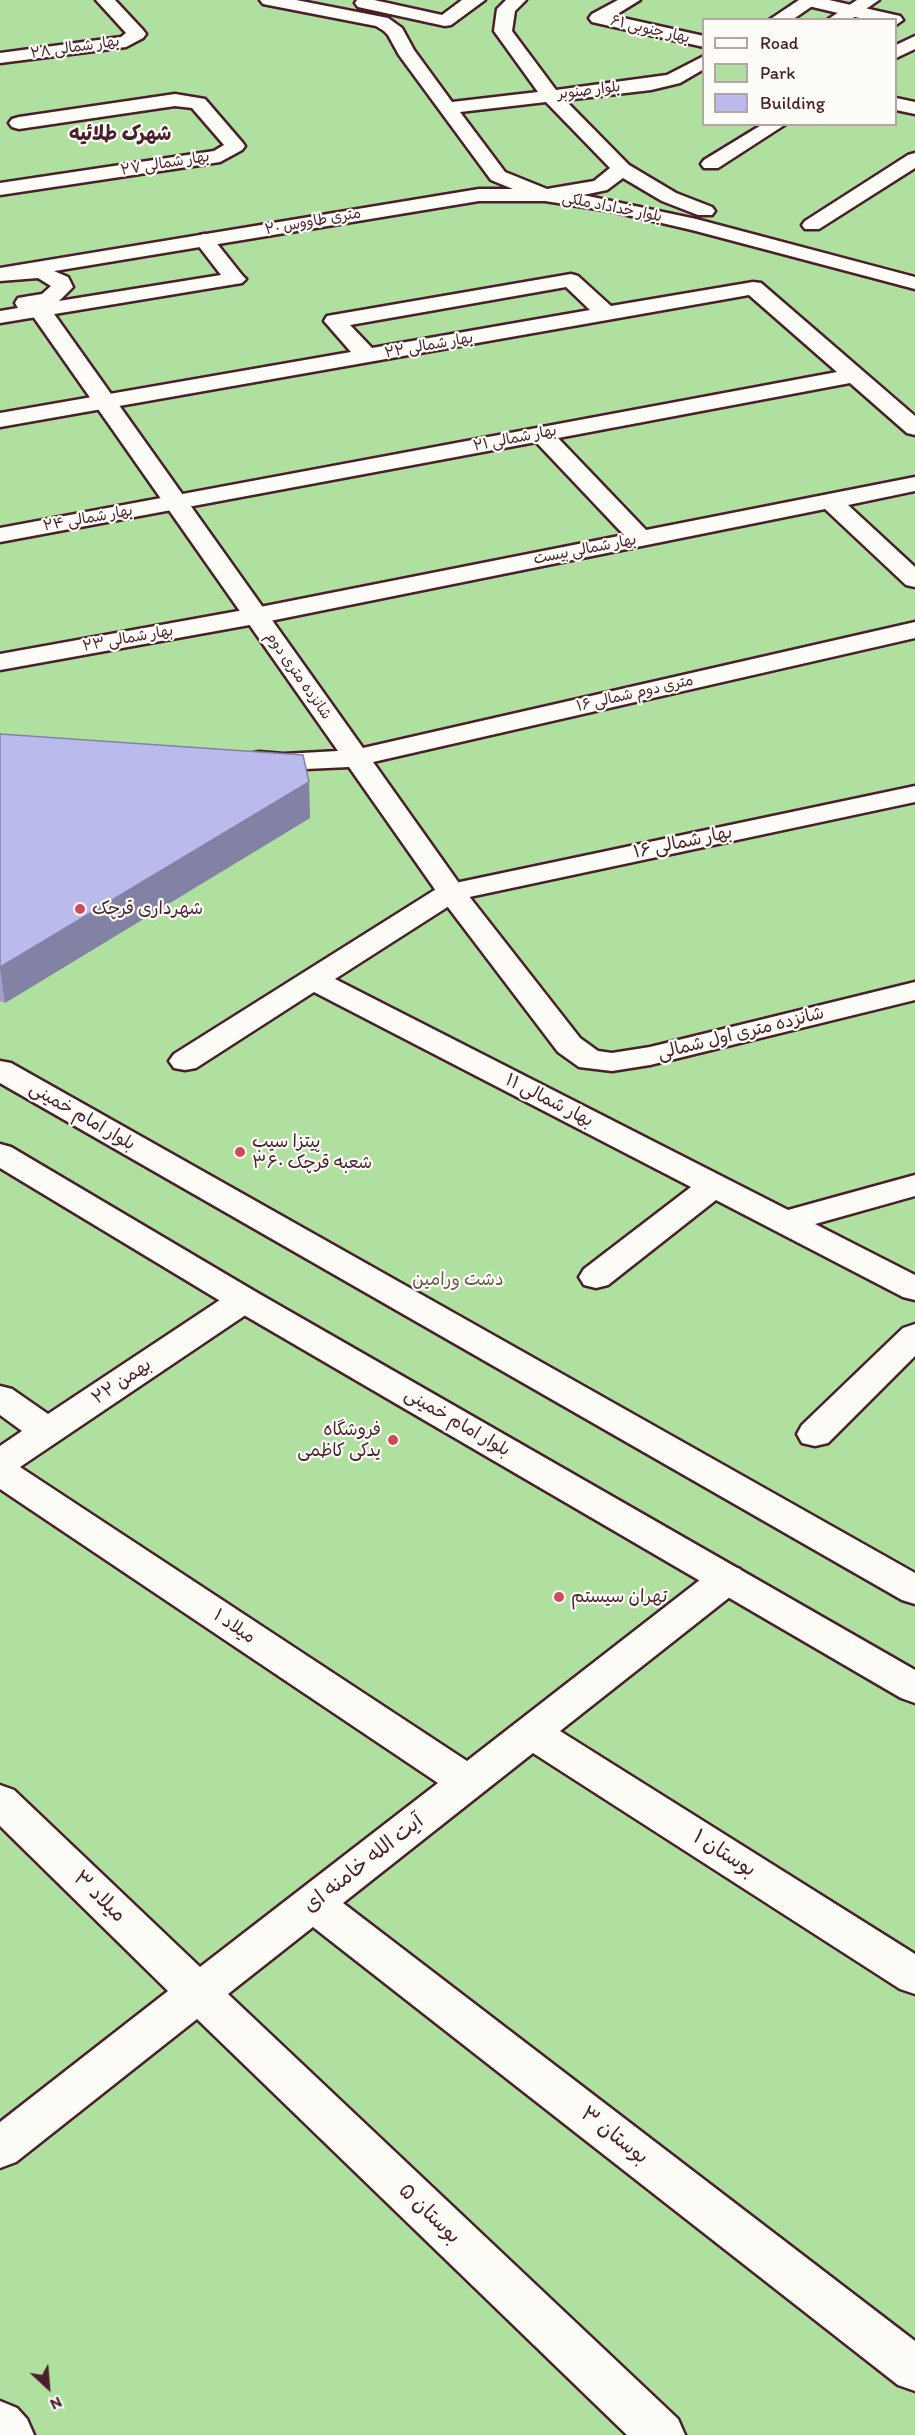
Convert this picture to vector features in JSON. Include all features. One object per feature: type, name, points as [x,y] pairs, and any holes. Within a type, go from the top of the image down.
[{"type":"street","name":"بهار شمالی ۲۸","points":[[0,58],[126,42],[137,34],[105,0]]},
{"type":"street","points":[[268,0],[382,22],[396,32],[405,51],[498,176],[446,200]]},
{"type":"street","points":[[347,0],[445,21],[487,26],[517,0]]},
{"type":"street","points":[[405,51],[414,30],[445,21],[476,0]]},
{"type":"street","name":"بهار جنوبی ۶۱","points":[[632,0],[598,18],[702,42]]},
{"type":"street","points":[[839,18],[870,0]]},
{"type":"street","points":[[781,18],[811,1],[886,18]]},
{"type":"street","points":[[897,20],[915,24]]},
{"type":"street","name":"بلوار خداداد ملکی","points":[[487,26],[622,169],[669,197],[716,216],[915,267]]},
{"type":"street","points":[[897,51],[915,41]]},
{"type":"street","name":"بلوار صنوبر","points":[[550,95],[673,79],[702,63]]},
{"type":"street","name":"بلوار صنوبر","points":[[550,95],[649,93],[693,88]]},
{"type":"street","points":[[448,108],[550,95]]},
{"type":"street","name":"بهار شمالی ۲۷","points":[[0,189],[220,156],[235,146],[198,103],[175,100],[20,123]]},
{"type":"street","points":[[897,104],[915,108]]},
{"type":"street","points":[[711,164],[774,126]]},
{"type":"street","points":[[812,225],[915,159]]},
{"type":"street","name":"۲۰ متری طاووس","points":[[3,269],[204,240],[479,195],[545,195],[600,186],[622,169]]},
{"type":"street","name":"بلوار خداداد ملکی","points":[[498,176],[545,195],[610,205],[685,222],[915,283]]},
{"type":"street","points":[[0,317],[37,307],[235,279],[204,240]]},
{"type":"street","points":[[0,302],[37,307],[57,294],[62,287],[61,281],[42,272],[3,269]]},
{"type":"street","points":[[367,357],[334,321],[571,280],[607,314]]},
{"type":"street","name":"بهار شمالی ۲۲","points":[[0,420],[753,288],[854,376]]},
{"type":"street","name":"شانزده متری دوم","points":[[37,307],[451,892],[569,1045]]},
{"type":"street","points":[[854,376],[915,428]]},
{"type":"street","name":"بهار شمالی ۲۱","points":[[175,502],[854,376]]},
{"type":"street","points":[[541,434],[641,539]]},
{"type":"street","name":"بهار شمالی بیست","points":[[255,616],[915,484]]},
{"type":"street","points":[[830,501],[915,580]]},
{"type":"street","name":"بهار شمالی ۲۴","points":[[0,535],[175,502]]},
{"type":"street","name":"بهار شمالی ۲۳","points":[[0,662],[255,616]]},
{"type":"street","name":"۱۶ متری دوم شمالی","points":[[238,758],[284,762],[356,758],[915,630]]},
{"type":"street","name":"بهار شمالی ۱۶","points":[[451,892],[915,794]]},
{"type":"street","points":[[185,1061],[451,892]]},
{"type":"street","name":"بهار شمالی ۱۱","points":[[314,980],[915,1289]]},
{"type":"street","name":"شانزده متری اول شمالی","points":[[569,1045],[590,1060],[612,1062],[650,1056],[915,991]]},
{"type":"street","name":"بلوار امام خمینی","points":[[0,1070],[915,1590]]},
{"type":"street","name":"بلوار امام خمینی","points":[[0,1154],[244,1300],[915,1688]]},
{"type":"street","points":[[784,1222],[915,1185]]},
{"type":"street","points":[[596,1277],[713,1186]]},
{"type":"street","name":"۲۲ بهمن","points":[[0,1463],[244,1300]]},
{"type":"street","points":[[815,1434],[915,1336]]},
{"type":"street","points":[[0,1398],[48,1431]]},
{"type":"street","name":"میلاد ۱","points":[[0,1471],[468,1782]]},
{"type":"street","name":"آیت الله خامنه ای","points":[[0,2148],[727,1579]]},
{"type":"street","name":"بوستان ۱","points":[[532,1733],[915,1976]]},
{"type":"street","name":"میلاد ۳","points":[[0,1801],[198,1993]]},
{"type":"street","name":"بوستان ۳","points":[[313,1903],[915,2369]]},
{"type":"street","name":"بوستان ۵","points":[[198,1993],[661,2435]]},
{"type":"street","points":[[0,2424],[10,2435]]},
{"type":"green space","name":"دشت ورامین","points":[[0,0],[915,0],[915,2435],[0,2435]]},
{"type":"building","name":"شهرداری قرچک","points":[[0,734],[303,755],[309,782],[0,967]]},
{"type":"place","name":"شهرداری قرچک","points":[[80,909]]},
{"type":"place","name":"پیتزا سیب ۳۶۰ شعبه قرچک","points":[[240,1152]]},
{"type":"place","name":"فروشگاه یدکی کاظمی","points":[[393,1440]]},
{"type":"place","name":"تهران سیستم","points":[[559,1597]]},
{"type":"district","name":"شهرک طلائیه","points":[[120,135]]}]
